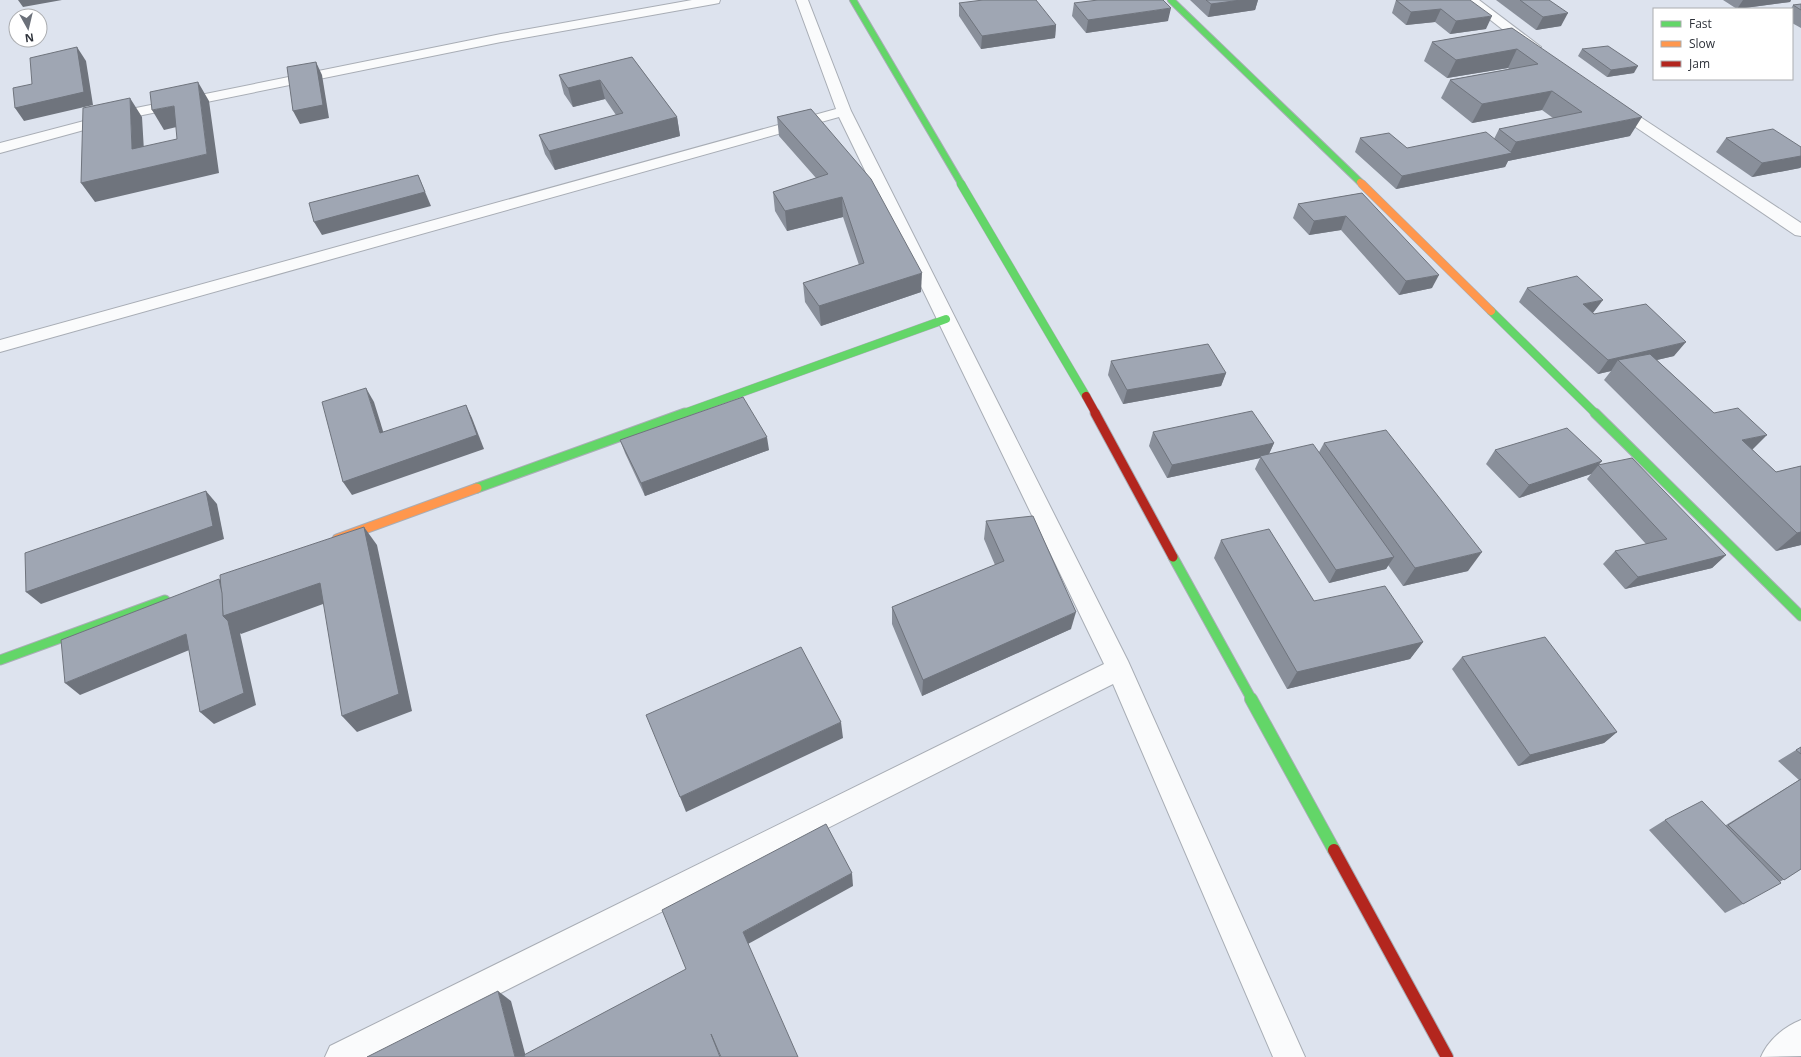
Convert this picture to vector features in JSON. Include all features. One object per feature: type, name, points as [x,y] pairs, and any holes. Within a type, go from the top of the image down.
[{"type":"street","points":[[0,148],[126,114],[493,40],[714,0]]},
{"type":"street","points":[[802,0],[844,111],[1119,669],[1289,1057]]},
{"type":"street","points":[[853,0],[1080,386],[1447,1057]]},
{"type":"street","points":[[1171,0],[1331,153],[1801,616]]},
{"type":"street","points":[[1471,0],[1545,55]]},
{"type":"street","points":[[1601,96],[1801,232]]},
{"type":"street","points":[[0,346],[844,111]]},
{"type":"street","points":[[330,541],[946,320]]},
{"type":"street","points":[[0,660],[173,598]]},
{"type":"street","points":[[341,1057],[1119,669]]},
{"type":"street","points":[[1777,1057],[1801,1035]]},
{"type":"building","points":[[983,0],[1036,0],[1056,25],[982,36],[959,3]]},
{"type":"building","points":[[1098,0],[1163,0],[1171,8],[1088,20],[1074,3]]},
{"type":"building","points":[[1206,0],[1241,0],[1211,4]]},
{"type":"building","points":[[1396,0],[1470,0],[1492,16],[1456,21],[1441,9],[1411,12]]},
{"type":"building","points":[[1520,0],[1549,0],[1568,13],[1543,17]]},
{"type":"building","points":[[1801,4],[1801,10],[1793,5]]},
{"type":"building","points":[[1512,28],[1642,117],[1516,142],[1499,129],[1582,112],[1552,91],[1482,104],[1450,80],[1538,64],[1517,49],[1456,60],[1432,42]]},
{"type":"building","points":[[1608,46],[1638,66],[1611,70],[1582,49]]},
{"type":"building","points":[[77,47],[84,92],[15,108],[13,88],[32,84],[30,58]]},
{"type":"building","points":[[632,57],[677,117],[549,151],[539,135],[623,113],[600,80],[568,88],[559,75]]},
{"type":"building","points":[[316,62],[323,105],[293,111],[287,67]]},
{"type":"building","points":[[198,82],[207,154],[81,183],[83,108],[130,98],[132,149],[177,139],[174,106],[152,110],[150,92]]},
{"type":"building","points":[[811,109],[871,179],[922,273],[819,306],[803,283],[864,263],[842,197],[785,211],[773,192],[828,174],[777,117]]},
{"type":"building","points":[[1773,129],[1801,147],[1801,156],[1762,163],[1726,138]]},
{"type":"building","points":[[1486,132],[1512,153],[1402,176],[1360,138],[1389,133],[1407,148]]},
{"type":"building","points":[[418,175],[425,192],[314,222],[309,203]]},
{"type":"building","points":[[1362,193],[1439,275],[1406,281],[1346,216],[1314,221],[1298,204]]},
{"type":"building","points":[[1577,276],[1603,300],[1583,304],[1594,314],[1646,304],[1686,342],[1608,360],[1527,288]]},
{"type":"building","points":[[1208,344],[1226,373],[1127,390],[1111,361]]},
{"type":"building","points":[[1650,354],[1714,413],[1738,408],[1767,435],[1742,440],[1776,472],[1801,466],[1801,532],[1797,533],[1618,360]]},
{"type":"building","points":[[366,388],[380,433],[466,405],[477,435],[343,482],[322,402]]},
{"type":"building","points":[[743,397],[767,437],[641,483],[620,440]]},
{"type":"building","points":[[1252,411],[1274,443],[1172,465],[1153,432]]},
{"type":"building","points":[[1567,428],[1602,461],[1529,485],[1495,450]]},
{"type":"building","points":[[1386,430],[1482,552],[1415,568],[1324,443]]},
{"type":"building","points":[[1313,444],[1394,557],[1336,570],[1260,456]]},
{"type":"building","points":[[1632,458],[1726,555],[1638,577],[1615,551],[1667,539],[1598,465]]},
{"type":"building","points":[[206,491],[213,526],[26,592],[25,553]]},
{"type":"building","points":[[1033,516],[1076,612],[923,680],[892,607],[1004,561],[986,521]]},
{"type":"building","points":[[364,527],[399,694],[342,716],[320,583],[223,616],[220,575]]},
{"type":"building","points":[[1269,529],[1314,601],[1385,586],[1423,642],[1297,672],[1221,540]]},
{"type":"building","points":[[219,579],[222,593],[223,616],[228,621],[244,693],[200,712],[186,634],[65,683],[61,640]]},
{"type":"building","points":[[1545,637],[1617,732],[1530,755],[1462,657]]},
{"type":"building","points":[[801,647],[841,722],[680,797],[646,715]]},
{"type":"building","points":[[1801,747],[1801,754],[1796,750]]},
{"type":"building","points":[[1801,779],[1801,869],[1784,880],[1728,825]]},
{"type":"building","points":[[1702,801],[1781,883],[1743,904],[1665,820]]},
{"type":"building","points":[[826,824],[852,873],[743,932],[798,1057],[721,1057],[711,1034],[720,1057],[525,1057],[524,1055],[686,969],[662,910]]},
{"type":"building","points":[[498,991],[515,1057],[367,1057]]},
{"type":"traffic: fast","points":[[853,0],[1086,396]]},
{"type":"traffic: fast","points":[[1171,0],[1360,182]]},
{"type":"traffic: fast","points":[[1491,311],[1801,616]]},
{"type":"traffic: fast","points":[[477,488],[946,319]]},
{"type":"traffic: fast","points":[[1173,557],[1334,850]]},
{"type":"traffic: fast","points":[[0,660],[165,600]]},
{"type":"traffic: slow","points":[[1360,182],[1491,311]]},
{"type":"traffic: slow","points":[[337,539],[477,488]]},
{"type":"traffic: jam","points":[[1086,396],[1173,557]]},
{"type":"traffic: jam","points":[[1334,850],[1447,1057]]}]
